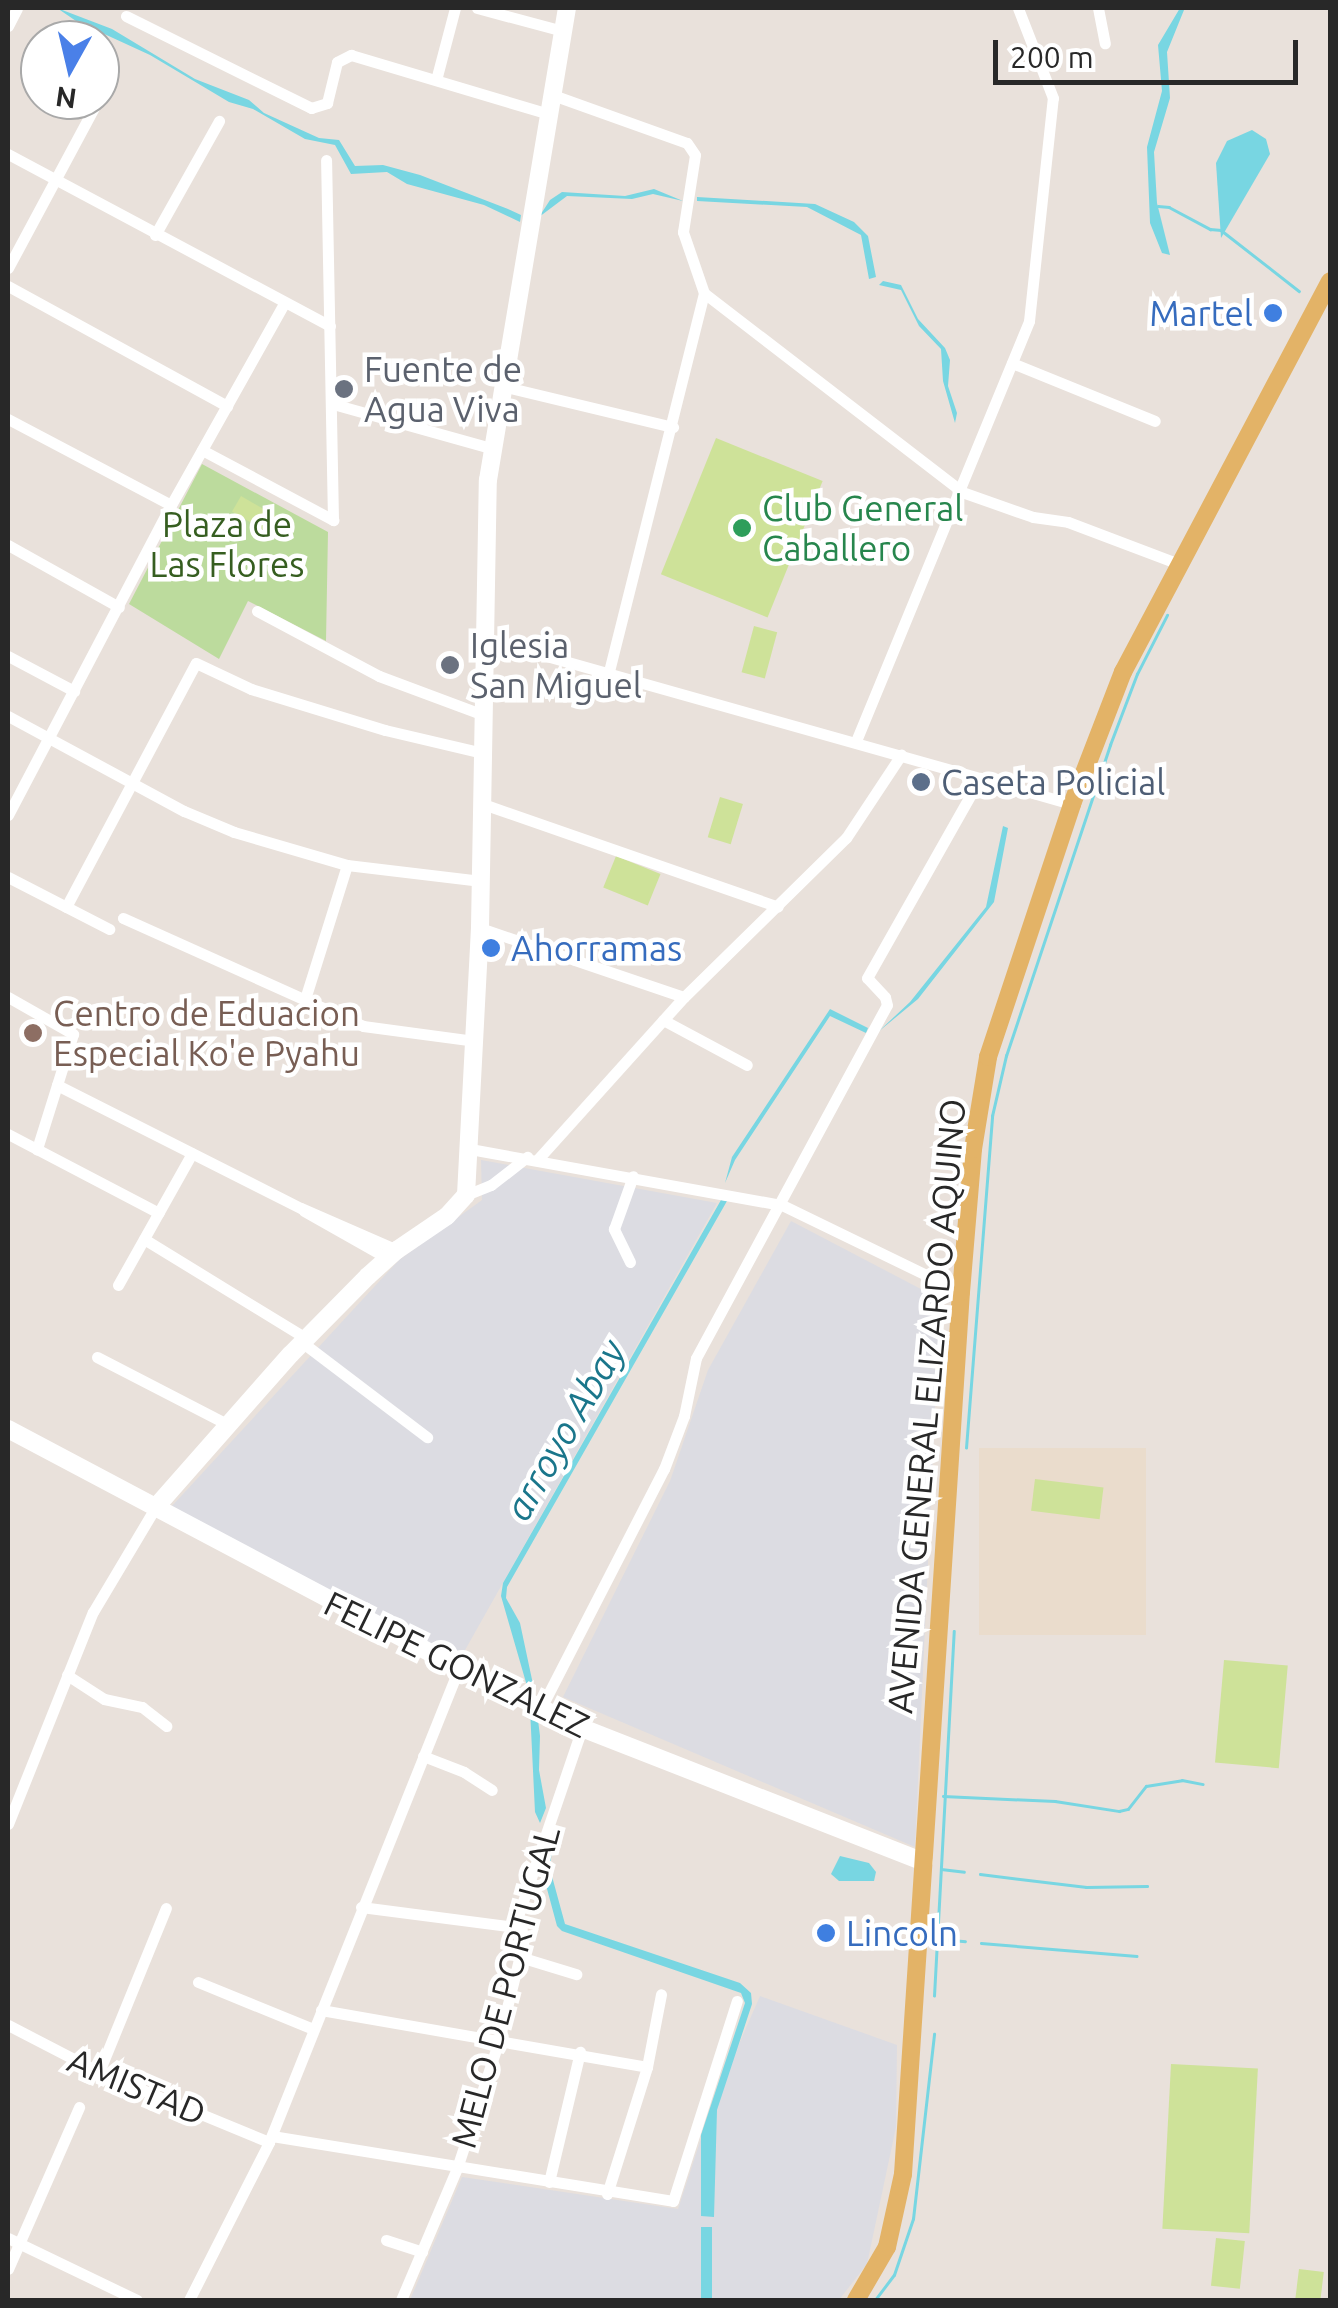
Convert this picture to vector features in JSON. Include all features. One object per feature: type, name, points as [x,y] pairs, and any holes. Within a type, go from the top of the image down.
[{"type":"main road","name":"AVENIDA GENERAL ELIZARDO AQUINO","points":[[856,2300],[887,2246],[903,2174],[960,1292],[974,1149],[988,1057],[1072,804],[1122,672],[1330,280]]},
{"type":"street","points":[[8,26],[17,8]]},
{"type":"street","points":[[436,80],[455,8]]},
{"type":"street","points":[[477,8],[563,31]]},
{"type":"street","points":[[466,1195],[480,928],[491,448],[546,113],[568,8]]},
{"type":"street","points":[[856,741],[962,492],[1029,321],[1053,98],[1018,8]]},
{"type":"street","points":[[1098,8],[1105,44]]},
{"type":"street","points":[[126,16],[310,108],[326,103],[337,62],[351,55],[546,113]]},
{"type":"street","points":[[550,94],[693,148],[684,232],[704,293],[610,672]]},
{"type":"street","points":[[8,268],[87,120]]},
{"type":"street","points":[[156,235],[219,121]]},
{"type":"street","points":[[8,154],[330,326]]},
{"type":"street","points":[[202,450],[333,520],[326,160]]},
{"type":"street","points":[[8,286],[227,406]]},
{"type":"street","points":[[704,293],[962,492],[1014,511],[1068,522],[1179,564]]},
{"type":"street","points":[[8,815],[171,505],[284,304]]},
{"type":"street","points":[[1012,363],[1155,421]]},
{"type":"street","points":[[502,386],[673,427]]},
{"type":"street","points":[[333,404],[491,448]]},
{"type":"street","points":[[8,420],[171,505]]},
{"type":"street","points":[[8,546],[119,606]]},
{"type":"street","points":[[256,612],[379,676],[484,715]]},
{"type":"street","points":[[486,639],[1072,804]]},
{"type":"street","points":[[8,656],[74,691]]},
{"type":"street","points":[[66,908],[196,663],[251,689],[385,730],[483,754]]},
{"type":"street","points":[[8,716],[131,784],[234,832],[347,865],[481,880]]},
{"type":"street","points":[[8,1824],[93,1612],[155,1508],[305,1341],[392,1254],[447,1216],[466,1195],[491,1185],[532,1158],[684,997],[846,838],[901,755]]},
{"type":"street","points":[[541,1708],[664,1469],[684,1416],[696,1358],[782,1205],[886,1005],[885,996],[867,978],[980,778]]},
{"type":"street","points":[[482,804],[778,908]]},
{"type":"street","points":[[305,999],[347,865]]},
{"type":"street","points":[[8,877],[108,929]]},
{"type":"street","points":[[123,918],[363,1026],[476,1040]]},
{"type":"street","points":[[480,928],[684,997]]},
{"type":"street","points":[[8,998],[71,1030],[73,1040],[37,1150]]},
{"type":"street","points":[[663,1020],[747,1065]]},
{"type":"street","points":[[57,1086],[392,1254]]},
{"type":"street","points":[[8,1134],[159,1213]]},
{"type":"street","points":[[470,1149],[782,1205],[960,1292]]},
{"type":"street","points":[[118,1285],[192,1153]]},
{"type":"street","points":[[630,1262],[614,1229],[633,1176]]},
{"type":"street","points":[[144,1239],[305,1341],[427,1437]]},
{"type":"street","points":[[97,1356],[229,1426]]},
{"type":"street","name":"FELIPE GONZALEZ","points":[[8,1429],[459,1668],[582,1728],[924,1862]]},
{"type":"street","points":[[189,2300],[270,2139],[459,1668]]},
{"type":"street","points":[[68,1675],[104,1699],[142,1706],[166,1726]]},
{"type":"street","name":"MELO DE PORTUGAL","points":[[401,2300],[457,2168],[498,2040],[520,1956],[522,1928],[518,1916],[582,1728]]},
{"type":"street","points":[[423,1756],[464,1772],[492,1790]]},
{"type":"street","points":[[361,1906],[522,1928]]},
{"type":"street","points":[[99,2072],[166,1908]]},
{"type":"street","points":[[520,1956],[576,1974]]},
{"type":"street","points":[[198,1982],[314,2030]]},
{"type":"street","points":[[607,2194],[647,2067],[661,1994]]},
{"type":"street","name":"AMISTAD","points":[[8,2026],[99,2072],[270,2139],[607,2194],[675,2200],[737,2001]]},
{"type":"street","points":[[321,2010],[580,2052],[647,2067]]},
{"type":"street","points":[[549,2182],[580,2052]]},
{"type":"street","points":[[8,2270],[13,2241],[79,2108]]},
{"type":"street","points":[[386,2240],[422,2252]]},
{"type":"street","points":[[13,2241],[137,2300]]},
{"type":"shaded area","points":[[481,1160],[717,1203],[460,1659],[171,1507],[399,1260],[482,1200]]},
{"type":"shaded area","points":[[791,1221],[940,1299],[915,1847],[563,1697],[670,1481],[708,1370]]},
{"type":"shaded area","points":[[979,1448],[1146,1448],[1146,1635],[979,1635]]},
{"type":"shaded area","points":[[760,1996],[897,2045],[896,2127],[867,2264],[839,2300],[410,2300],[462,2177],[678,2209],[711,2108]]},
{"type":"green space","name":"Club General Caballero","points":[[716,438],[823,481],[768,617],[661,574]]},
{"type":"green space","name":"Plaza de Las Flores","points":[[202,464],[328,532],[326,641],[248,601],[219,659],[129,604]]},
{"type":"green space","points":[[241,496],[278,518],[269,533],[232,512]]},
{"type":"green space","points":[[754,626],[777,632],[765,679],[742,672]]},
{"type":"green space","points":[[720,797],[743,804],[731,844],[708,837]]},
{"type":"green space","points":[[616,856],[661,874],[648,906],[603,888]]},
{"type":"green space","points":[[1035,1479],[1103,1487],[1100,1519],[1031,1511]]},
{"type":"green space","points":[[1224,1660],[1288,1666],[1279,1768],[1215,1763]]},
{"type":"green space","points":[[1171,2064],[1258,2069],[1249,2233],[1162,2229]]},
{"type":"green space","points":[[1216,2238],[1245,2241],[1240,2289],[1211,2286]]},
{"type":"green space","points":[[1299,2269],[1324,2272],[1320,2300],[1295,2300]]},
{"type":"water","points":[[57,8],[88,20],[75,20]]},
{"type":"water","points":[[1180,8],[1184,10],[1167,52],[1170,98],[1154,152],[1157,203],[1170,255],[1162,253],[1150,223],[1147,147],[1162,91],[1158,45]]},
{"type":"water","points":[[120,34],[195,79],[249,100],[264,113],[319,138],[339,140],[355,166],[383,165],[420,175],[521,215],[520,222],[484,205],[407,184],[387,172],[351,174],[335,145],[305,139],[253,109],[229,102],[120,41]]},
{"type":"water","points":[[1252,130],[1266,139],[1270,154],[1221,238],[1216,163],[1227,141]]},
{"type":"water","points":[[654,189],[683,201],[653,194],[632,199],[567,196],[539,217],[550,200],[562,192],[625,196]]},
{"type":"water","points":[[697,197],[815,204],[854,222],[868,236],[876,277],[869,279],[861,235],[807,207],[697,201]]},
{"type":"water","points":[[883,281],[901,285],[918,319],[945,348],[950,360],[948,386],[957,413],[955,423],[943,381],[941,349],[919,326],[901,290],[879,285]]},
{"type":"water","points":[[1003,826],[1008,828],[994,902],[918,999],[878,1032],[910,1002],[986,907]]},
{"type":"water","points":[[830,1009],[868,1028],[866,1033],[830,1016],[735,1160],[725,1183],[732,1157]]},
{"type":"water","points":[[721,1200],[727,1201],[507,1587],[506,1598],[520,1623],[534,1689],[527,1686],[501,1596],[503,1583]]},
{"type":"water","points":[[530,1709],[537,1712],[540,1736],[539,1770],[546,1808],[540,1823],[535,1812]]},
{"type":"water","points":[[554,1829],[550,1869],[565,1924],[740,1983],[751,1993],[752,2004],[717,2110],[714,2217],[701,2216],[701,2135],[745,2003],[741,1993],[562,1931],[557,1926],[543,1874]]},
{"type":"water","points":[[840,1856],[869,1863],[876,1872],[874,1881],[839,1881],[831,1874]]},
{"type":"water","points":[[701,2227],[712,2227],[712,2300],[701,2300]]},
{"type":"waterway","points":[[1158,206],[1221,230],[1299,291]]},
{"type":"waterway","points":[[966,1448],[992,1116],[1006,1056],[1110,745],[1137,674],[1167,615]]},
{"type":"waterway","points":[[934,1996],[954,1632]]},
{"type":"waterway","points":[[943,1796],[1055,1801],[1119,1811],[1128,1809],[1146,1786],[1182,1780],[1203,1784]]},
{"type":"waterway","points":[[941,1869],[964,1872]]},
{"type":"waterway","points":[[980,1874],[1086,1887],[1147,1886]]},
{"type":"waterway","points":[[941,1939],[965,1941]]},
{"type":"waterway","points":[[981,1943],[1136,1956]]},
{"type":"waterway","points":[[875,2300],[894,2275],[913,2219],[934,2034]]},
{"type":"place","name":"Martel","points":[[1273,313]]},
{"type":"place","name":"Fuente de Agua Viva","points":[[344,389]]},
{"type":"place","name":"Club General Caballero","points":[[742,528]]},
{"type":"place","name":"Iglesia San Miguel","points":[[450,665]]},
{"type":"place","name":"Caseta Policial","points":[[921,782]]},
{"type":"place","name":"Ahorramas","points":[[491,948]]},
{"type":"place","name":"Centro de Eduacion Especial Ko'e Pyahu","points":[[33,1033]]},
{"type":"place","name":"Lincoln","points":[[826,1933]]},
{"type":"water label","name":"arroyo Abay","points":[[565,1430]]}]
